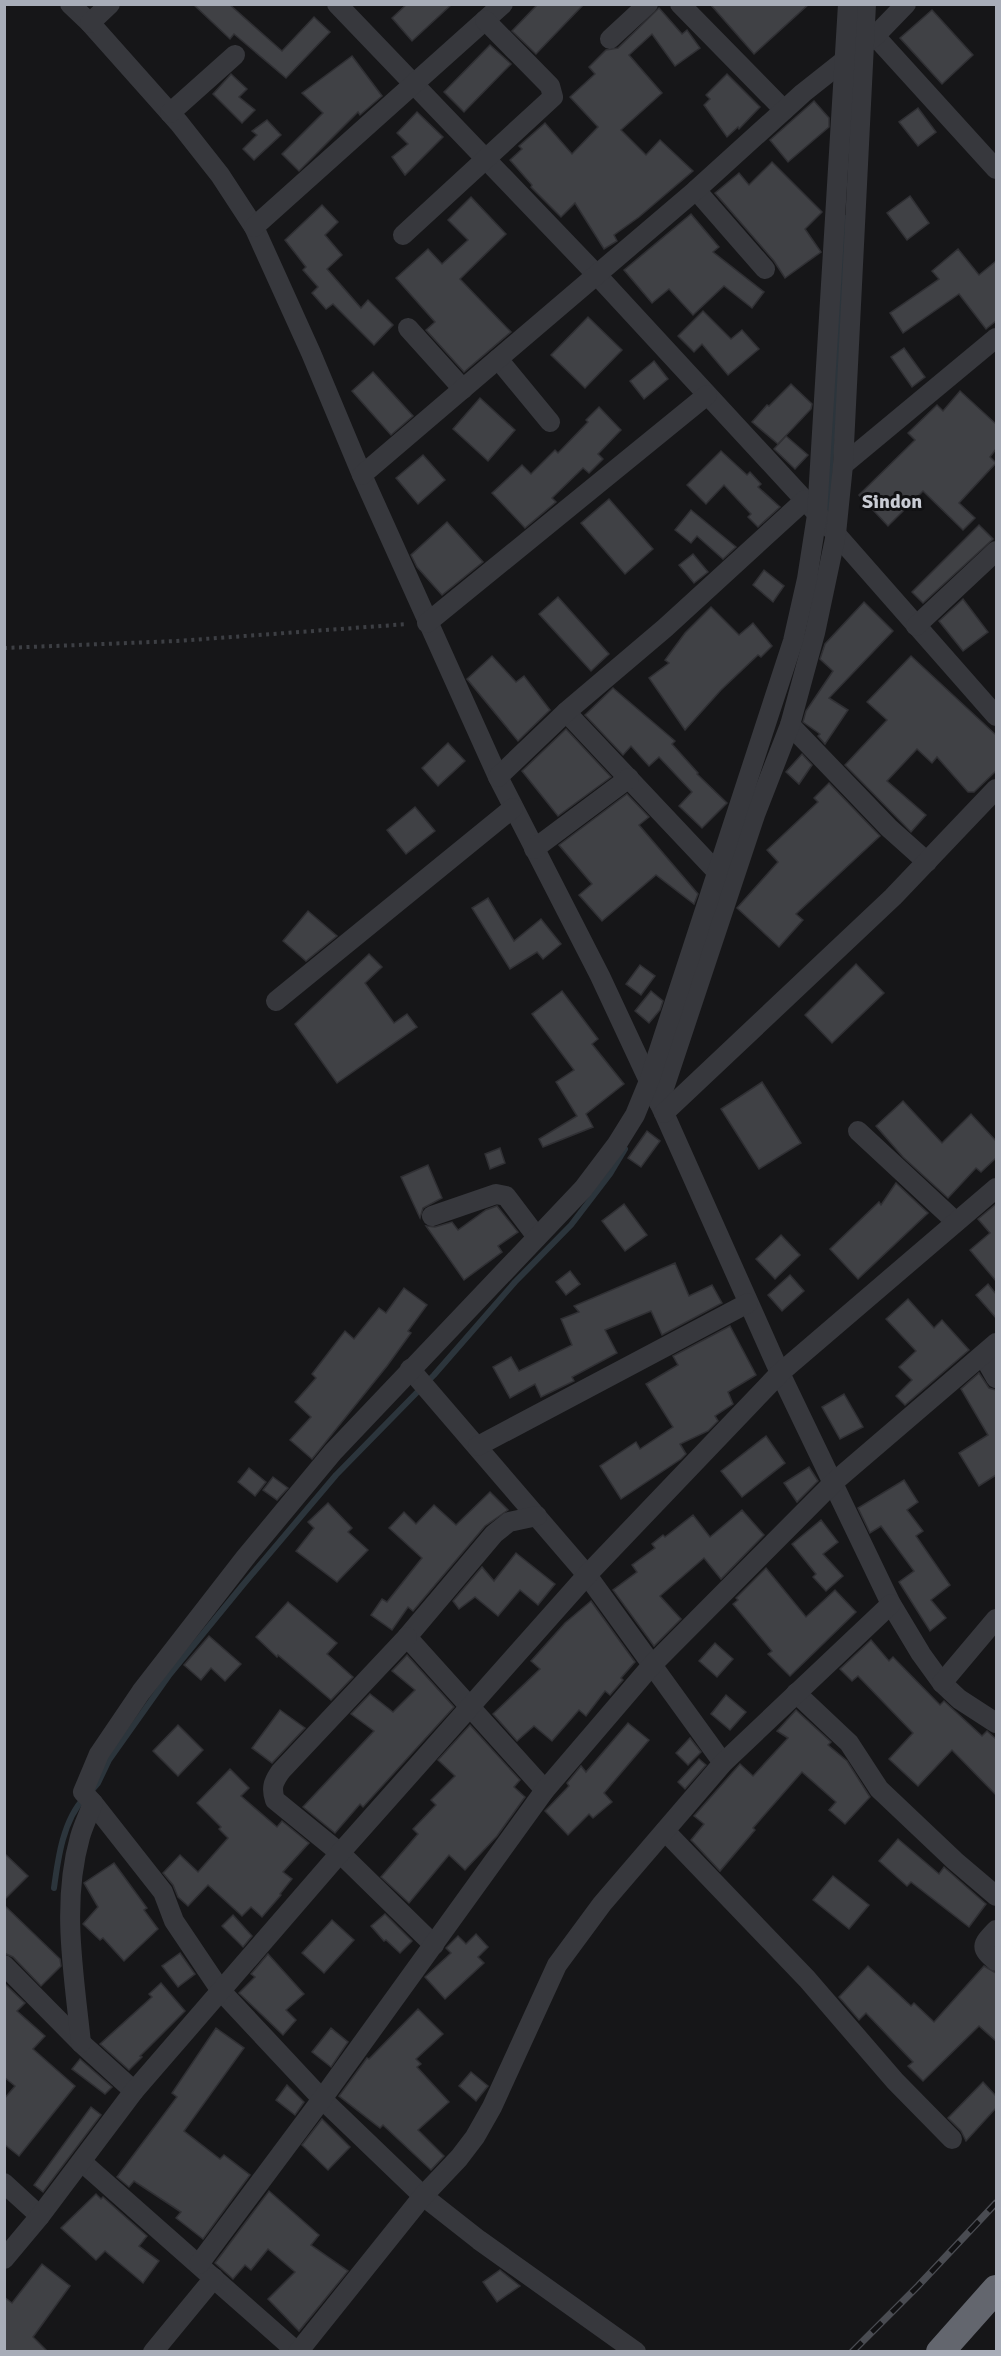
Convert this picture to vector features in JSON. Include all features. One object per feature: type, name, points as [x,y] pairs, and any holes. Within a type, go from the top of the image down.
[{"type":"highway","points":[[940,2352],[996,2289]]},
{"type":"street","points":[[70,4],[90,23],[170,113],[220,175],[254,227],[427,623],[498,777],[600,976],[748,1304],[891,1604],[921,1654],[942,1683],[959,1699],[996,1723]]},
{"type":"street","points":[[90,23],[110,4]]},
{"type":"street","points":[[337,4],[596,274],[822,520],[996,716]]},
{"type":"street","points":[[254,227],[503,4]]},
{"type":"street","points":[[610,39],[648,4]]},
{"type":"street","points":[[680,4],[784,111]]},
{"type":"street","points":[[656,1096],[717,872],[793,641],[822,520],[843,465],[859,49],[848,4]]},
{"type":"street","points":[[656,1096],[755,815],[790,725],[815,633],[859,49],[866,4]]},
{"type":"street","points":[[362,476],[696,190],[784,111],[859,49],[906,4]]},
{"type":"street","points":[[403,235],[554,98],[550,86],[485,20]]},
{"type":"street","points":[[859,49],[996,169]]},
{"type":"street","points":[[170,113],[235,55]]},
{"type":"street","points":[[696,190],[765,269]]},
{"type":"street","points":[[408,328],[463,389]]},
{"type":"street","points":[[843,465],[996,338]]},
{"type":"street","points":[[498,359],[550,422]]},
{"type":"street","points":[[427,623],[707,394]]},
{"type":"street","points":[[498,777],[566,712],[665,628],[822,520]]},
{"type":"street","points":[[916,626],[996,551]]},
{"type":"street","points":[[566,712],[717,872]]},
{"type":"street","points":[[790,725],[889,828],[927,862]]},
{"type":"street","points":[[534,849],[629,778]]},
{"type":"street","points":[[81,2043],[69,1915],[73,1868],[99,1754],[141,1692],[245,1558],[333,1452],[414,1373],[583,1189],[617,1144],[635,1115],[885,905],[996,789]]},
{"type":"street","points":[[276,1001],[513,808]]},
{"type":"street","points":[[858,1131],[956,1222]]},
{"type":"street","points":[[4,2259],[40,2216],[134,2091],[340,1853],[587,1575],[780,1373],[996,1188]]},
{"type":"street","points":[[432,1216],[496,1194],[506,1196],[537,1237]]},
{"type":"street","points":[[478,1446],[748,1304]]},
{"type":"street","points":[[199,2264],[322,2099],[545,1790],[652,1665],[834,1482],[990,1349],[996,1378]]},
{"type":"street","points":[[414,1373],[587,1575],[723,1763]]},
{"type":"street","points":[[434,1945],[340,1853],[276,1800],[272,1790],[275,1779],[407,1637],[494,1534],[509,1522],[537,1516]]},
{"type":"street","points":[[81,2162],[297,2352],[423,2196],[459,2158],[475,2137],[500,2090],[538,2001],[556,1965],[572,1941],[723,1763],[891,1604]]},
{"type":"street","points":[[942,1683],[996,1619]]},
{"type":"street","points":[[407,1637],[545,1790]]},
{"type":"street","points":[[796,1693],[849,1743],[879,1789],[955,1861],[996,1896]]},
{"type":"street","points":[[89,1798],[163,1892],[174,1921],[221,1990],[322,2099],[423,2196],[479,2240],[636,2352]]},
{"type":"street","points":[[665,1831],[807,1979],[895,2081],[952,2139]]},
{"type":"street","points":[[996,1930],[984,1943],[985,1952],[996,1961]]},
{"type":"street","points":[[4,1965],[81,2043],[134,2091]]},
{"type":"street","points":[[4,2183],[40,2216]]},
{"type":"street","points":[[153,2352],[214,2278]]},
{"type":"path","points":[[4,648],[177,641],[427,623]]},
{"type":"building","points":[[193,4],[229,4],[282,51],[314,17],[330,32],[286,78],[234,34],[230,39]]},
{"type":"building","points":[[407,4],[452,4],[412,41],[392,18]]},
{"type":"building","points":[[538,4],[584,4],[536,54],[512,31]]},
{"type":"building","points":[[710,4],[809,4],[754,54]]},
{"type":"building","points":[[659,8],[682,34],[687,30],[700,48],[675,66],[652,34],[629,55],[662,93],[621,130],[646,155],[660,140],[693,171],[614,235],[617,241],[604,249],[575,203],[561,217],[531,187],[532,185],[510,160],[522,149],[519,146],[545,123],[572,154],[598,127],[570,97],[595,74],[589,67],[606,50],[618,48]]},
{"type":"building","points":[[932,10],[973,55],[942,84],[900,38]]},
{"type":"building","points":[[490,45],[511,64],[464,112],[444,92]]},
{"type":"building","points":[[352,56],[382,96],[360,115],[358,112],[299,171],[282,154],[323,113],[302,93]]},
{"type":"building","points":[[231,74],[247,89],[239,97],[255,110],[242,123],[213,94]]},
{"type":"building","points":[[727,74],[760,107],[739,129],[738,127],[727,137],[704,105],[710,99],[706,95]]},
{"type":"building","points":[[814,101],[829,118],[829,127],[788,162],[770,140]]},
{"type":"building","points":[[918,108],[936,132],[918,146],[899,122]]},
{"type":"building","points":[[417,112],[443,137],[405,175],[392,157],[408,144],[397,133]]},
{"type":"building","points":[[267,120],[281,135],[254,160],[243,149],[257,135],[252,131]]},
{"type":"building","points":[[772,162],[822,212],[805,229],[821,252],[785,278],[774,261],[715,193],[739,173],[749,185]]},
{"type":"building","points":[[910,196],[929,223],[907,240],[887,213]]},
{"type":"building","points":[[471,197],[506,234],[460,279],[511,332],[464,372],[426,330],[435,322],[396,278],[428,249],[442,264],[468,240],[448,220]]},
{"type":"building","points":[[322,205],[338,222],[325,235],[342,255],[327,269],[361,308],[368,300],[393,325],[374,345],[333,304],[326,309],[312,293],[318,287],[303,270],[306,267],[285,240]]},
{"type":"building","points":[[691,214],[719,247],[713,252],[764,292],[752,308],[724,286],[693,315],[669,289],[652,303],[624,270]]},
{"type":"building","points":[[958,249],[979,275],[996,261],[996,321],[986,329],[959,294],[903,333],[890,313],[939,279],[932,271]]},
{"type":"building","points":[[703,311],[731,339],[742,330],[759,349],[728,375],[702,344],[694,352],[678,336]]},
{"type":"building","points":[[588,317],[622,350],[585,388],[551,355]]},
{"type":"building","points":[[904,348],[925,377],[912,387],[891,357]]},
{"type":"building","points":[[654,361],[668,379],[644,399],[630,381]]},
{"type":"building","points":[[373,372],[413,416],[391,435],[352,391]]},
{"type":"building","points":[[791,384],[812,404],[811,409],[778,444],[752,422]]},
{"type":"building","points":[[960,391],[996,424],[996,449],[990,457],[996,463],[959,503],[975,518],[963,530],[923,491],[888,526],[859,495],[915,440],[908,433],[937,405],[943,411]]},
{"type":"building","points":[[480,398],[515,430],[488,461],[453,429]]},
{"type":"building","points":[[599,407],[621,430],[598,454],[603,459],[589,473],[583,468],[552,498],[556,502],[525,528],[492,493],[522,465],[531,474],[555,450],[558,453]]},
{"type":"building","points":[[786,436],[808,455],[795,469],[774,449]]},
{"type":"building","points":[[721,451],[747,475],[750,472],[761,484],[758,487],[780,507],[758,527],[748,517],[751,514],[724,485],[706,504],[687,485]]},
{"type":"building","points":[[423,455],[445,480],[418,504],[396,478]]},
{"type":"building","points":[[609,499],[653,549],[625,574],[581,523]]},
{"type":"building","points":[[691,510],[736,547],[723,559],[697,536],[691,543],[675,530]]},
{"type":"building","points":[[447,522],[483,562],[442,595],[417,567],[411,555]]},
{"type":"building","points":[[979,525],[993,539],[923,603],[912,592]]},
{"type":"building","points":[[693,554],[708,572],[694,583],[679,565]]},
{"type":"building","points":[[764,570],[784,586],[773,602],[753,585]]},
{"type":"building","points":[[558,597],[609,654],[591,671],[539,614]]},
{"type":"building","points":[[963,599],[988,632],[963,651],[939,621]]},
{"type":"building","points":[[864,602],[893,631],[829,698],[848,710],[825,744],[818,736],[820,734],[803,722],[806,711],[833,671],[820,659],[825,644]]},
{"type":"building","points":[[711,607],[739,635],[753,623],[772,646],[761,657],[758,655],[721,690],[685,730],[649,678],[669,663],[665,660],[685,633]]},
{"type":"building","points":[[492,656],[516,682],[524,676],[550,710],[518,741],[467,679]]},
{"type":"building","points":[[911,656],[996,735],[996,771],[974,792],[968,792],[937,757],[932,763],[917,749],[887,781],[926,815],[911,832],[845,765],[887,720],[867,702]]},
{"type":"building","points":[[613,688],[675,741],[672,744],[697,774],[727,803],[702,828],[679,806],[692,792],[659,757],[649,766],[631,746],[623,755],[585,715]]},
{"type":"building","points":[[566,729],[611,777],[558,816],[522,771]]},
{"type":"building","points":[[448,743],[465,761],[438,786],[422,768]]},
{"type":"building","points":[[802,754],[812,765],[799,784],[786,772]]},
{"type":"building","points":[[829,783],[880,836],[796,914],[803,920],[779,947],[737,908],[778,862],[767,850],[818,802],[814,798]]},
{"type":"building","points":[[627,794],[649,817],[639,825],[698,894],[694,904],[656,875],[602,921],[579,895],[592,884],[559,845]]},
{"type":"building","points":[[415,807],[435,831],[406,854],[387,830]]},
{"type":"building","points":[[488,898],[514,941],[541,919],[561,944],[543,959],[537,952],[510,969],[472,908]]},
{"type":"building","points":[[308,911],[337,936],[306,961],[283,941]]},
{"type":"building","points":[[369,954],[382,967],[365,983],[394,1023],[407,1014],[417,1027],[337,1083],[295,1024]]},
{"type":"building","points":[[856,964],[884,993],[832,1043],[805,1015]]},
{"type":"building","points":[[640,965],[655,976],[641,995],[626,984]]},
{"type":"building","points":[[562,991],[598,1039],[592,1044],[624,1084],[586,1114],[593,1127],[543,1147],[539,1139],[577,1116],[556,1082],[574,1070],[532,1014]]},
{"type":"building","points":[[651,991],[663,1001],[660,1010],[649,1023],[635,1011]]},
{"type":"building","points":[[762,1082],[801,1143],[759,1169],[721,1109]]},
{"type":"building","points":[[903,1101],[942,1143],[971,1114],[996,1141],[996,1158],[981,1172],[976,1168],[948,1198],[903,1157],[876,1126]]},
{"type":"building","points":[[647,1131],[660,1141],[641,1167],[628,1158]]},
{"type":"building","points":[[500,1148],[505,1163],[490,1169],[485,1154]]},
{"type":"building","points":[[428,1165],[442,1198],[423,1208],[420,1218],[401,1177]]},
{"type":"building","points":[[896,1183],[928,1213],[858,1279],[830,1249],[879,1202],[881,1205]]},
{"type":"building","points":[[624,1204],[647,1235],[625,1251],[602,1221]]},
{"type":"building","points":[[996,1204],[996,1281],[970,1250],[990,1233],[978,1219]]},
{"type":"building","points":[[497,1206],[518,1232],[498,1246],[502,1252],[464,1280],[426,1226],[435,1227],[452,1222],[458,1230],[486,1210]]},
{"type":"building","points":[[781,1235],[800,1255],[775,1279],[756,1259]]},
{"type":"building","points":[[675,1263],[689,1296],[712,1285],[722,1303],[662,1335],[651,1311],[605,1330],[617,1353],[572,1377],[574,1381],[541,1397],[535,1384],[510,1398],[493,1367],[511,1357],[519,1371],[572,1345],[561,1319],[579,1312],[574,1306]]},
{"type":"building","points":[[570,1271],[580,1284],[566,1295],[556,1282]]},
{"type":"building","points":[[790,1275],[804,1291],[782,1311],[768,1295]]},
{"type":"building","points":[[988,1284],[996,1294],[996,1318],[976,1295]]},
{"type":"building","points":[[404,1288],[427,1305],[408,1331],[411,1333],[387,1366],[312,1459],[290,1440],[311,1417],[295,1402],[316,1378],[312,1374],[345,1331],[354,1339],[379,1308],[386,1313]]},
{"type":"building","points":[[908,1299],[934,1328],[942,1320],[969,1350],[905,1405],[896,1396],[912,1380],[899,1367],[916,1351],[886,1319]]},
{"type":"building","points":[[730,1326],[756,1375],[728,1392],[733,1404],[715,1416],[718,1421],[708,1431],[680,1444],[686,1454],[681,1459],[621,1499],[600,1466],[636,1442],[640,1449],[673,1427],[646,1384],[678,1365],[673,1356]]},
{"type":"building","points":[[979,1373],[989,1388],[996,1390],[996,1475],[979,1486],[959,1453],[988,1435],[961,1389]]},
{"type":"building","points":[[844,1394],[863,1427],[840,1439],[822,1407]]},
{"type":"building","points":[[766,1436],[785,1463],[742,1497],[721,1471]]},
{"type":"building","points":[[809,1467],[818,1481],[797,1502],[784,1483]]},
{"type":"building","points":[[249,1468],[266,1482],[255,1496],[238,1482]]},
{"type":"building","points":[[273,1477],[288,1488],[277,1500],[263,1490]]},
{"type":"building","points":[[904,1480],[918,1502],[907,1510],[923,1531],[916,1536],[950,1585],[931,1600],[946,1618],[930,1631],[899,1582],[914,1571],[881,1526],[870,1533],[858,1508]]},
{"type":"building","points":[[490,1492],[508,1510],[485,1526],[413,1611],[408,1607],[392,1630],[371,1615],[382,1599],[387,1602],[422,1558],[389,1528],[404,1512],[416,1524],[434,1505],[456,1525]]},
{"type":"building","points":[[328,1503],[352,1528],[348,1532],[368,1550],[337,1582],[296,1551],[314,1528],[308,1522]]},
{"type":"building","points":[[742,1510],[764,1535],[721,1579],[704,1558],[660,1596],[681,1619],[654,1646],[613,1590],[637,1572],[632,1565],[655,1548],[652,1544],[693,1515],[710,1537]]},
{"type":"building","points":[[821,1520],[838,1542],[823,1554],[843,1576],[826,1591],[813,1577],[816,1574],[792,1544]]},
{"type":"building","points":[[516,1553],[555,1584],[538,1605],[520,1590],[498,1616],[475,1597],[459,1609],[453,1601],[482,1567],[494,1581]]},
{"type":"building","points":[[766,1568],[806,1617],[835,1590],[856,1612],[790,1676],[768,1654],[772,1651],[733,1604],[738,1600],[736,1598]]},
{"type":"building","points":[[591,1601],[635,1662],[610,1695],[605,1691],[586,1716],[579,1710],[552,1741],[534,1726],[517,1741],[493,1714],[540,1669],[531,1661],[565,1623]]},
{"type":"building","points":[[288,1602],[337,1643],[327,1654],[353,1677],[331,1700],[278,1655],[277,1657],[256,1637]]},
{"type":"building","points":[[209,1636],[241,1664],[225,1681],[211,1668],[201,1680],[184,1665]]},
{"type":"building","points":[[871,1640],[889,1661],[893,1657],[940,1705],[944,1701],[982,1736],[987,1731],[996,1739],[996,1795],[952,1750],[918,1786],[889,1759],[913,1733],[858,1676],[852,1681],[840,1669]]},
{"type":"building","points":[[715,1643],[733,1659],[717,1677],[699,1661]]},
{"type":"building","points":[[407,1655],[454,1707],[363,1807],[360,1804],[335,1833],[303,1807],[374,1731],[351,1714],[370,1694],[393,1712],[415,1690],[392,1671]]},
{"type":"building","points":[[726,1695],[746,1712],[730,1730],[711,1714]]},
{"type":"building","points":[[280,1710],[305,1728],[272,1763],[252,1748]]},
{"type":"building","points":[[796,1710],[831,1742],[828,1745],[847,1761],[870,1797],[845,1824],[829,1810],[836,1802],[802,1772],[753,1828],[755,1830],[720,1871],[691,1840],[704,1824],[694,1816],[740,1764],[753,1776],[788,1738],[777,1731]]},
{"type":"building","points":[[628,1723],[649,1740],[604,1793],[612,1802],[593,1818],[589,1814],[568,1835],[545,1811],[569,1786],[567,1783],[581,1766],[586,1772]]},
{"type":"building","points":[[178,1725],[203,1750],[178,1776],[153,1751]]},
{"type":"building","points":[[470,1725],[520,1780],[514,1787],[525,1797],[497,1836],[465,1870],[449,1855],[409,1903],[381,1877],[418,1834],[413,1829],[436,1805],[431,1800],[455,1776],[438,1760]]},
{"type":"building","points":[[690,1738],[701,1752],[688,1765],[676,1753]]},
{"type":"building","points":[[699,1759],[706,1765],[685,1789],[678,1782]]},
{"type":"building","points":[[230,1769],[249,1788],[241,1796],[277,1827],[282,1821],[309,1843],[283,1872],[292,1879],[262,1917],[251,1907],[242,1916],[208,1885],[188,1906],[178,1897],[173,1885],[163,1873],[180,1855],[198,1872],[228,1838],[219,1829],[221,1827],[197,1803]]},
{"type":"building","points":[[898,1839],[939,1874],[944,1867],[986,1904],[969,1927],[911,1882],[907,1886],[879,1861]]},
{"type":"building","points":[[4,1853],[28,1876],[4,1900]]},
{"type":"building","points":[[114,1863],[147,1908],[144,1910],[158,1929],[124,1961],[103,1938],[100,1940],[83,1924],[98,1907],[84,1883]]},
{"type":"building","points":[[833,1876],[869,1905],[849,1929],[813,1900]]},
{"type":"building","points":[[4,1905],[60,1959],[61,1966],[41,1986],[13,1957],[4,1953]]},
{"type":"building","points":[[385,1914],[412,1941],[400,1953],[386,1940],[384,1941],[371,1926]]},
{"type":"building","points":[[233,1915],[252,1936],[243,1947],[222,1926]]},
{"type":"building","points":[[332,1920],[354,1940],[324,1973],[302,1953]]},
{"type":"building","points":[[476,1934],[488,1947],[478,1957],[484,1963],[445,1999],[425,1977],[451,1953],[446,1948],[458,1936],[466,1944]]},
{"type":"building","points":[[180,1953],[195,1974],[178,1987],[162,1966]]},
{"type":"building","points":[[268,1954],[304,1994],[286,2010],[296,2020],[283,2035],[239,1993],[255,1977],[251,1974]]},
{"type":"building","points":[[868,1966],[911,2006],[914,2003],[934,2022],[984,1966],[996,1973],[996,2041],[979,2026],[923,2081],[908,2066],[913,2062],[866,2013],[859,2020],[839,1997]]},
{"type":"building","points":[[4,1983],[25,2003],[17,2011],[45,2036],[33,2049],[75,2086],[19,2156],[4,2144],[4,2099],[15,2086],[4,2077]]},
{"type":"building","points":[[161,1983],[185,2011],[129,2070],[100,2044],[152,1997],[149,1994]]},
{"type":"building","points":[[418,2009],[443,2034],[416,2059],[421,2064],[417,2067],[449,2102],[418,2130],[444,2156],[431,2170],[383,2125],[380,2128],[339,2096],[367,2058],[369,2059]]},
{"type":"building","points":[[216,2028],[244,2048],[184,2131],[220,2159],[224,2155],[250,2175],[203,2239],[176,2218],[181,2212],[134,2181],[129,2187],[117,2177],[177,2097],[172,2093]]},
{"type":"building","points":[[331,2028],[348,2042],[331,2067],[312,2052]]},
{"type":"building","points":[[80,2059],[112,2087],[105,2094],[72,2069]]},
{"type":"building","points":[[471,2072],[488,2086],[476,2101],[459,2086]]},
{"type":"building","points":[[983,2082],[996,2096],[996,2108],[966,2141],[961,2131],[948,2118]]},
{"type":"building","points":[[287,2085],[304,2102],[295,2115],[276,2100]]},
{"type":"building","points":[[91,2107],[101,2115],[43,2192],[34,2185]]},
{"type":"building","points":[[322,2119],[350,2147],[328,2170],[302,2145]]},
{"type":"building","points":[[269,2191],[319,2235],[311,2245],[348,2271],[299,2331],[268,2299],[295,2272],[268,2249],[251,2270],[245,2265],[233,2279],[215,2263]]},
{"type":"building","points":[[96,2194],[101,2199],[103,2197],[147,2236],[139,2246],[159,2261],[143,2283],[105,2251],[96,2260],[61,2228]]},
{"type":"building","points":[[42,2264],[70,2286],[33,2337],[48,2352],[4,2352],[4,2297],[12,2303]]},
{"type":"building","points":[[500,2270],[520,2286],[497,2302],[483,2282]]},
{"type":"waterway","points":[[827,516],[846,218]]},
{"type":"waterway","points":[[92,1790],[109,1760],[170,1674],[242,1586],[336,1475],[434,1375],[515,1282],[571,1225],[610,1174],[625,1149]]},
{"type":"waterway","points":[[54,1888],[67,1828],[71,1817],[85,1797]]},
{"type":"railway","points":[[852,2352],[996,2203]]},
{"type":"district","name":"Sindon","points":[[892,501]]}]
